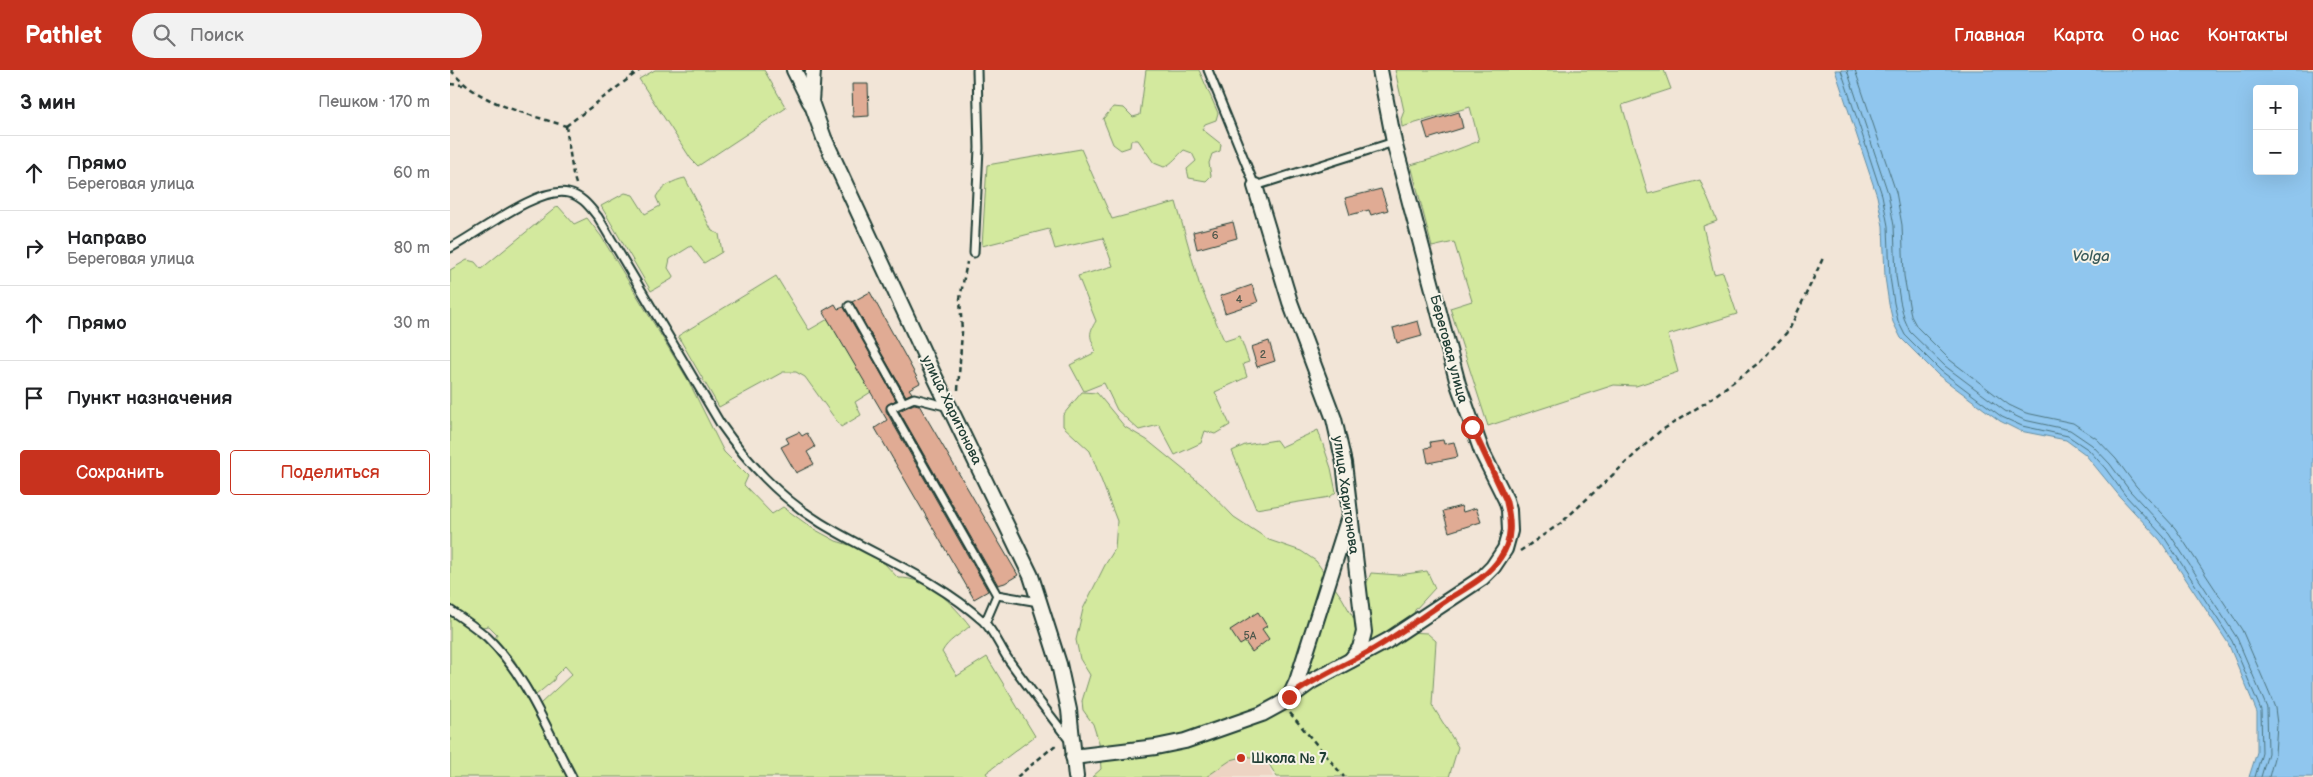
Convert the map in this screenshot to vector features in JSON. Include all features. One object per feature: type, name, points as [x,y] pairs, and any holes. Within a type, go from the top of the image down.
[{"type":"street","points":[[794,70],[811,102]]},
{"type":"street","name":"улица Харитонова","points":[[813,70],[811,102],[824,138],[950,407],[1024,559],[1040,602],[1059,664],[1069,710],[1070,745],[1076,777]]},
{"type":"street","name":"Береговая улица","points":[[1070,745],[1156,747],[1185,741],[1262,714],[1312,681],[1387,640],[1482,578],[1505,550],[1510,531],[1506,500],[1482,452],[1458,384],[1394,142],[1380,70]]},
{"type":"street","name":"улица Харитонова","points":[[1255,186],[1290,302],[1334,419],[1344,463],[1364,632],[1360,648],[1348,662]]},
{"type":"street","points":[[1285,700],[1297,681],[1350,515]]},
{"type":"lane","points":[[974,253],[979,148],[977,70]]},
{"type":"lane","points":[[1208,70],[1255,186],[1394,142]]},
{"type":"lane","points":[[450,248],[534,198],[552,192],[568,193],[584,200],[598,217],[720,423],[737,447],[763,477],[788,500],[822,523],[899,564],[967,608],[985,623],[1007,658],[1070,745]]},
{"type":"lane","points":[[849,306],[903,402]]},
{"type":"lane","points":[[950,407],[921,398],[903,402],[891,408],[996,595]]},
{"type":"lane","points":[[985,623],[996,595]]},
{"type":"lane","points":[[996,595],[1040,602]]},
{"type":"lane","points":[[450,610],[487,638],[510,664],[534,702],[572,777]]},
{"type":"path","points":[[451,70],[465,86],[482,96],[566,126]]},
{"type":"path","points":[[566,126],[640,70]]},
{"type":"path","points":[[450,84],[465,86]]},
{"type":"path","points":[[566,126],[572,174],[584,200]]},
{"type":"path","points":[[950,407],[956,397],[958,386],[962,332],[961,288],[967,261],[974,253]]},
{"type":"path","points":[[1516,555],[1561,523],[1659,432],[1705,403],[1760,362],[1789,330],[1824,256]]},
{"type":"path","points":[[1285,700],[1344,777]]},
{"type":"path","points":[[1017,777],[1070,745]]},
{"type":"shaded area","name":"Школа № 7","points":[[1258,739],[1273,777],[1187,777]]},
{"type":"green space","points":[[655,70],[764,70],[786,108],[698,166],[691,159],[639,79]]},
{"type":"green space","points":[[1146,70],[1199,70],[1218,113],[1216,120],[1205,124],[1202,129],[1221,144],[1220,151],[1212,154],[1209,163],[1211,176],[1206,181],[1189,178],[1187,169],[1196,161],[1192,153],[1184,150],[1164,167],[1154,163],[1138,140],[1131,140],[1130,147],[1121,150],[1113,144],[1103,119],[1113,107],[1124,108],[1133,117],[1140,115]]},
{"type":"green space","points":[[1395,70],[1664,70],[1671,89],[1622,105],[1648,194],[1700,180],[1717,221],[1703,226],[1714,274],[1723,272],[1737,314],[1668,335],[1678,372],[1636,386],[1614,385],[1488,426],[1450,308],[1472,301],[1454,242],[1432,247],[1411,165],[1479,141],[1470,107],[1402,127],[1401,119],[1404,111]]},
{"type":"green space","points":[[1081,149],[1112,219],[1176,202],[1199,283],[1223,338],[1225,341],[1240,336],[1249,362],[1243,364],[1247,377],[1215,392],[1230,425],[1215,434],[1205,431],[1201,443],[1175,455],[1159,425],[1139,430],[1117,410],[1104,383],[1084,391],[1070,365],[1096,352],[1091,340],[1091,333],[1096,321],[1078,276],[1113,266],[1103,238],[1055,249],[1049,229],[982,246],[987,165]]},
{"type":"green space","points":[[685,178],[712,231],[719,234],[722,252],[704,263],[691,246],[670,259],[668,268],[673,276],[672,279],[651,291],[601,206],[625,193],[633,195],[645,214],[660,206],[656,197],[664,187]]},
{"type":"green space","points":[[558,206],[574,224],[587,218],[601,236],[688,380],[724,452],[748,476],[744,485],[772,514],[783,507],[812,528],[836,541],[859,548],[885,564],[898,578],[920,582],[929,587],[948,601],[970,626],[951,641],[942,652],[957,676],[987,657],[1035,736],[986,773],[989,777],[578,777],[540,704],[572,674],[565,666],[555,676],[554,680],[536,695],[513,658],[495,639],[497,634],[489,626],[482,627],[450,604],[450,270],[467,260],[475,262],[481,269]]},
{"type":"green space","points":[[776,276],[809,330],[828,319],[871,392],[855,402],[861,415],[841,427],[805,377],[796,372],[783,372],[719,407],[678,336]]},
{"type":"green space","points":[[1082,392],[1097,393],[1125,427],[1147,440],[1206,488],[1234,517],[1269,540],[1301,551],[1316,561],[1342,598],[1358,626],[1361,597],[1371,573],[1399,575],[1427,571],[1435,588],[1415,610],[1409,632],[1427,633],[1436,641],[1432,705],[1458,747],[1449,777],[1277,777],[1267,761],[1246,756],[1231,760],[1206,777],[1092,777],[1101,769],[1099,743],[1093,724],[1083,710],[1082,701],[1090,675],[1080,659],[1076,640],[1083,609],[1115,549],[1117,521],[1090,451],[1063,426],[1063,415]]},
{"type":"green space","points":[[1318,430],[1331,468],[1336,492],[1330,497],[1256,509],[1232,451],[1245,445],[1276,440],[1281,447]]},
{"type":"green space","points":[[450,615],[478,635],[511,670],[568,777],[450,777]]},
{"type":"water","name":"Volga","points":[[1835,70],[2313,70],[2313,777],[2249,777],[2257,752],[2257,712],[2228,643],[2160,540],[2121,498],[2085,454],[2066,440],[2020,431],[2000,421],[1938,375],[1901,338],[1893,322],[1889,304],[1885,277],[1883,226],[1877,196]]},
{"type":"building","points":[[852,84],[868,84],[869,116],[853,117]]},
{"type":"building","points":[[1459,112],[1463,128],[1428,139],[1423,123]]},
{"type":"building","points":[[1381,189],[1388,210],[1371,215],[1369,210],[1350,215],[1345,198]]},
{"type":"building","points":[[1233,222],[1237,238],[1197,249],[1193,232]]},
{"type":"building","points":[[1252,285],[1258,302],[1225,313],[1220,296]]},
{"type":"building","points":[[870,292],[920,383],[909,389],[912,393],[906,396],[852,302]]},
{"type":"building","points":[[835,304],[838,309],[844,307],[896,400],[887,405],[886,411],[988,591],[974,599],[875,428],[887,420],[823,311]]},
{"type":"building","points":[[1418,321],[1422,336],[1397,343],[1393,328]]},
{"type":"building","points":[[1269,341],[1275,361],[1257,367],[1251,347]]},
{"type":"building","points":[[914,404],[919,405],[1018,575],[1005,583],[998,585],[899,411]]},
{"type":"building","points":[[799,432],[802,436],[807,433],[815,447],[807,452],[814,464],[796,473],[781,447],[789,443],[786,438]]},
{"type":"building","points":[[1443,440],[1444,444],[1454,442],[1458,457],[1428,463],[1425,448],[1431,447],[1430,442]]},
{"type":"building","points":[[1461,506],[1463,512],[1476,508],[1481,522],[1449,532],[1443,511]]},
{"type":"building","points":[[1258,612],[1267,626],[1262,629],[1269,639],[1252,652],[1245,642],[1240,645],[1230,630]]},
{"type":"place","name":"Школа № 7","points":[[1241,758]]},
{"type":"route","points":[[1289,697],[1312,681],[1374,649],[1482,578],[1500,558],[1505,550],[1510,531],[1509,510],[1472,427]]}]
